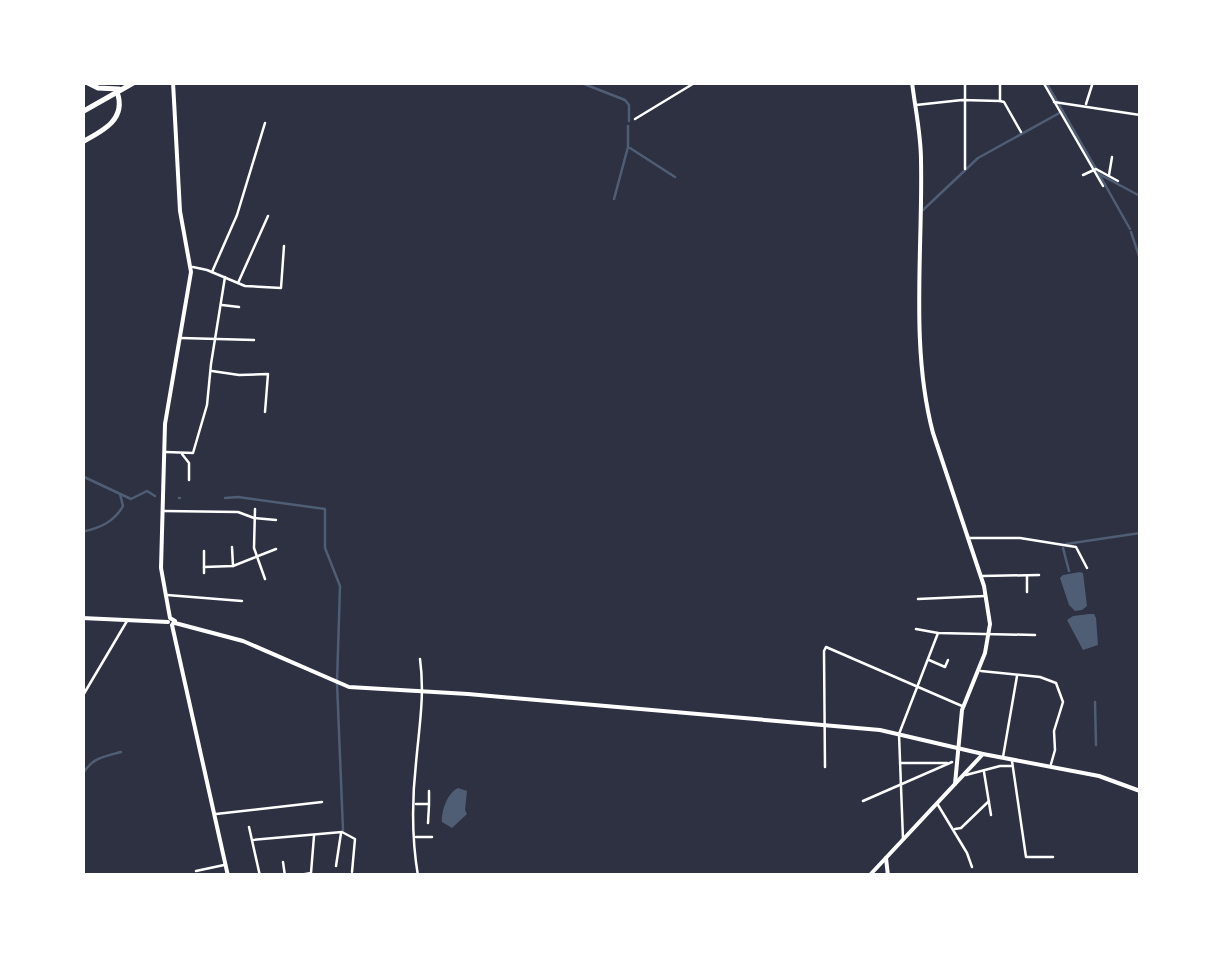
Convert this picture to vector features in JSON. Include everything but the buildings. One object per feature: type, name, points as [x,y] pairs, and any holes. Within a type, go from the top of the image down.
[{"type":"main road","points":[[86,82],[120,91]]},
{"type":"main road","points":[[85,111],[135,82]]},
{"type":"main road","points":[[82,142],[115,120],[120,91]]},
{"type":"street","points":[[173,82],[180,211],[191,266],[166,409],[161,568],[228,876]]},
{"type":"street","points":[[635,119],[696,82]]},
{"type":"street","points":[[912,82],[921,152],[920,341],[929,417],[986,596],[990,633],[963,707],[954,762],[956,784]]},
{"type":"street","points":[[965,169],[966,82]]},
{"type":"street","points":[[1000,82],[1000,101]]},
{"type":"street","points":[[1043,82],[1103,186]]},
{"type":"street","points":[[1086,106],[1093,82]]},
{"type":"street","points":[[915,105],[965,100],[1004,102],[1021,132]]},
{"type":"street","points":[[1056,101],[1140,116]]},
{"type":"street","points":[[212,272],[237,215],[266,123]]},
{"type":"street","points":[[1109,176],[1112,156]]},
{"type":"street","points":[[1083,175],[1094,170],[1118,181]]},
{"type":"street","points":[[238,283],[268,216]]},
{"type":"street","points":[[191,266],[244,286],[281,288],[284,246]]},
{"type":"street","points":[[164,452],[194,452],[208,405],[225,278]]},
{"type":"street","points":[[220,304],[239,307]]},
{"type":"street","points":[[180,338],[254,340]]},
{"type":"street","points":[[210,371],[267,374],[265,412]]},
{"type":"street","points":[[181,453],[189,463],[188,480]]},
{"type":"street","points":[[255,509],[253,539],[265,579]]},
{"type":"street","points":[[163,512],[238,512],[276,520]]},
{"type":"street","points":[[968,538],[1020,538],[1076,547],[1087,568]]},
{"type":"street","points":[[232,547],[233,566]]},
{"type":"street","points":[[204,567],[233,566],[276,549]]},
{"type":"street","points":[[204,550],[204,573]]},
{"type":"street","points":[[980,576],[1039,574]]},
{"type":"street","points":[[1026,575],[1027,592]]},
{"type":"street","points":[[165,596],[242,601]]},
{"type":"street","points":[[918,599],[986,596]]},
{"type":"street","points":[[82,618],[171,622],[243,640],[337,683],[359,688],[874,729],[1013,763]]},
{"type":"street","points":[[82,697],[128,620]]},
{"type":"street","points":[[916,629],[1035,635]]},
{"type":"street","points":[[903,840],[898,734],[938,633]]},
{"type":"street","points":[[825,767],[826,648],[963,707]]},
{"type":"street","points":[[418,876],[414,804],[423,692],[420,659]]},
{"type":"street","points":[[928,660],[945,667],[948,660]]},
{"type":"street","points":[[978,670],[1054,682],[1063,699],[1050,766]]},
{"type":"street","points":[[1003,758],[1017,675]]},
{"type":"street","points":[[869,876],[983,754]]},
{"type":"street","points":[[899,764],[954,762]]},
{"type":"street","points":[[863,800],[954,762]]},
{"type":"street","points":[[1013,763],[1026,857],[1053,856]]},
{"type":"street","points":[[963,776],[1013,763],[1050,766],[1099,776],[1140,792]]},
{"type":"street","points":[[984,770],[991,814]]},
{"type":"street","points":[[428,822],[429,791]]},
{"type":"street","points":[[954,830],[989,801]]},
{"type":"street","points":[[214,814],[322,802]]},
{"type":"street","points":[[414,804],[429,804]]},
{"type":"street","points":[[938,804],[972,867]]},
{"type":"street","points":[[249,828],[260,876]]},
{"type":"street","points":[[252,840],[342,832],[356,840],[352,872]]},
{"type":"street","points":[[336,866],[342,832]]},
{"type":"street","points":[[294,876],[312,873],[314,834]]},
{"type":"street","points":[[415,837],[432,838]]},
{"type":"street","points":[[886,858],[888,876]]},
{"type":"street","points":[[283,862],[284,876]]},
{"type":"street","points":[[196,870],[226,865]]},
{"type":"water","points":[[1080,572],[1087,606],[1075,611],[1060,578]]},
{"type":"water","points":[[1094,614],[1098,645],[1083,650],[1067,620]]},
{"type":"water","points":[[458,788],[467,791],[467,814],[452,828],[442,822],[443,813],[448,798]]},
{"type":"waterway","points":[[579,82],[625,100],[629,121]]},
{"type":"waterway","points":[[1046,82],[1099,174],[1140,196]]},
{"type":"waterway","points":[[923,210],[978,158],[1063,111]]},
{"type":"waterway","points":[[614,199],[628,147],[628,126]]},
{"type":"waterway","points":[[630,148],[675,177]]},
{"type":"waterway","points":[[1099,174],[1130,229]]},
{"type":"waterway","points":[[1131,232],[1140,259]]},
{"type":"waterway","points":[[82,476],[131,499],[147,491],[155,496]]},
{"type":"waterway","points":[[82,532],[111,520],[123,506],[120,494]]},
{"type":"waterway","points":[[225,498],[325,509],[325,548],[340,586],[337,683],[343,830]]},
{"type":"waterway","points":[[1066,544],[1140,533]]},
{"type":"waterway","points":[[1063,548],[1069,571]]},
{"type":"waterway","points":[[1095,702],[1096,745]]},
{"type":"waterway","points":[[82,775],[94,762],[121,752]]}]
